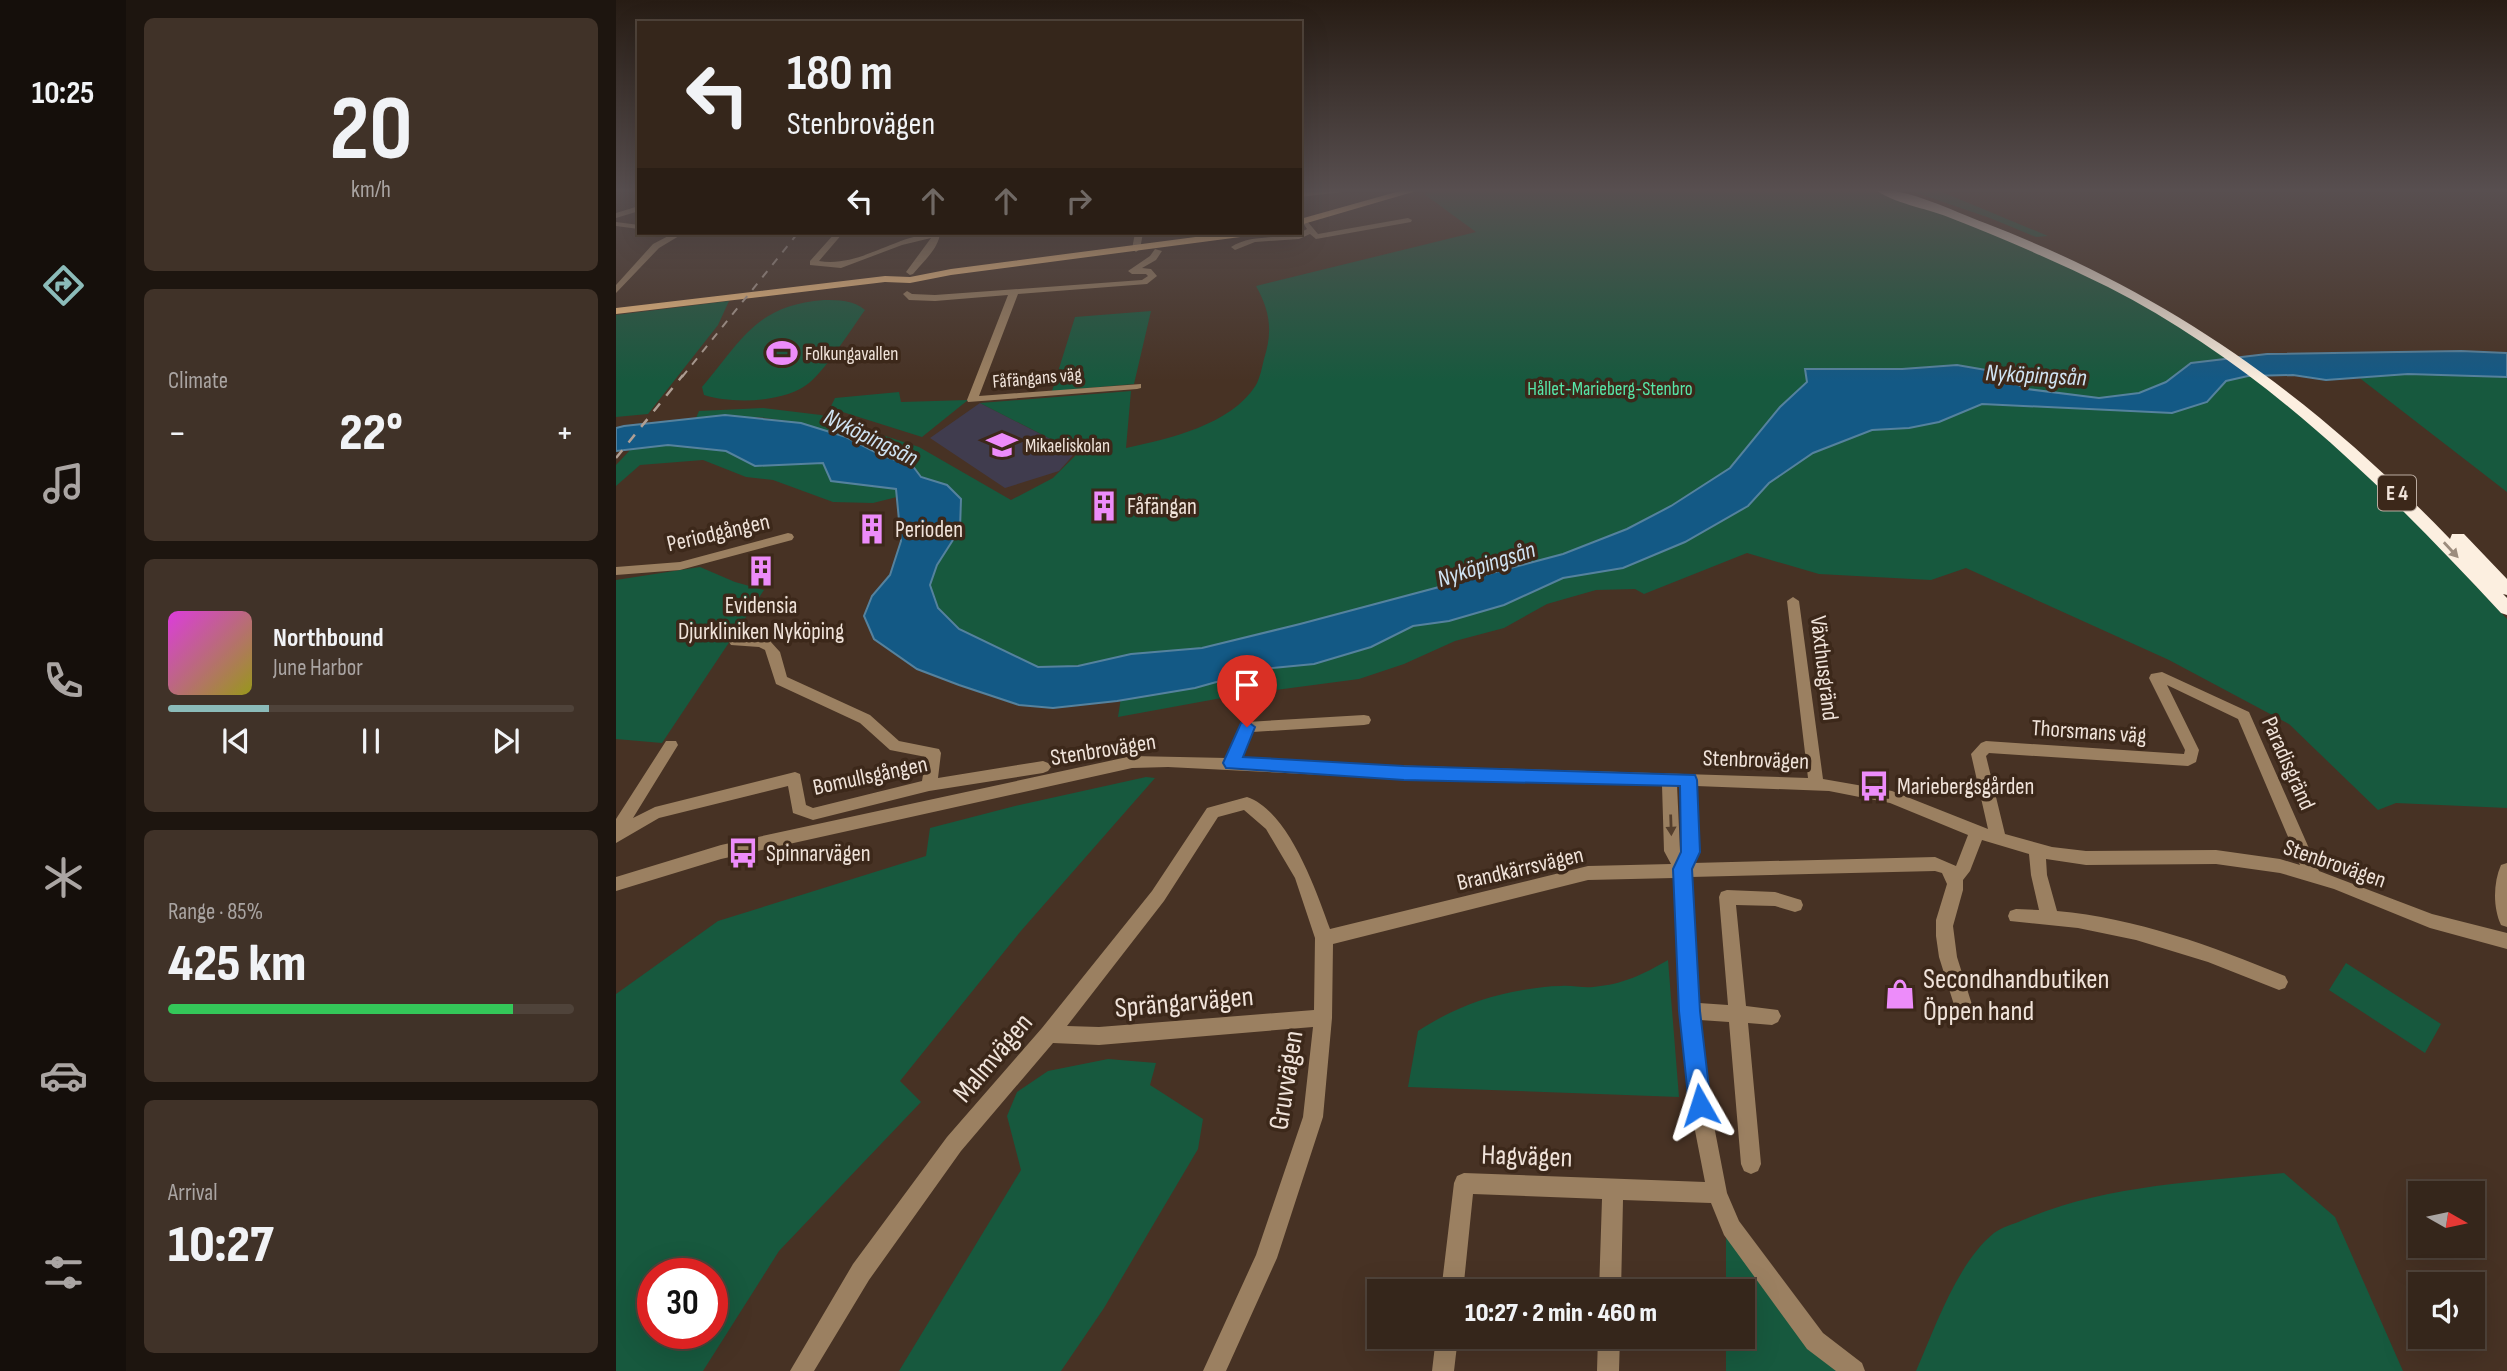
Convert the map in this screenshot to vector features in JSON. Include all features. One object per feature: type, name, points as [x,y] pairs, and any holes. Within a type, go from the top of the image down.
[{"type":"highway","name":"E 4","points":[[2048,253],[2218,342]]},
{"type":"highway","name":"E 4","points":[[2062,253],[2157,300],[2338,424],[2397,475],[2507,589]]},
{"type":"highway","name":"E 4","points":[[2282,387],[2380,476],[2507,610]]},
{"type":"main road","points":[[616,310],[1101,253]]},
{"type":"street","points":[[616,290],[650,253]]},
{"type":"street","points":[[822,253],[813,263],[838,266],[872,253]]},
{"type":"street","points":[[927,253],[913,274],[907,294],[909,297],[919,299],[1144,282],[1153,276],[1147,271],[1133,271]]},
{"type":"street","points":[[1119,283],[1157,253]]},
{"type":"street","name":"Fåfängans väg","points":[[1014,292],[972,400],[1137,386]]},
{"type":"street","name":"Periodgången","points":[[616,571],[680,566],[789,537]]},
{"type":"street","name":"Växthusgränd","points":[[1793,600],[1816,784]]},
{"type":"street","points":[[737,642],[765,642],[771,647],[781,680],[865,719],[895,746],[934,753],[929,785]]},
{"type":"street","name":"Thorsmans väg","points":[[1998,839],[1978,754],[1986,747],[2188,760],[2191,758],[2192,750],[2156,678],[2162,677]]},
{"type":"street","name":"Paradisgränd","points":[[2162,677],[2244,716],[2312,874]]},
{"type":"street","points":[[1232,763],[1247,727],[1364,720]]},
{"type":"street","points":[[616,834],[670,745]]},
{"type":"street","name":"Stenbrovägen","points":[[616,884],[721,852],[1132,762],[1232,763],[1404,773],[1816,784],[1884,794],[1978,832],[2037,852],[2086,858],[2189,856],[2238,859],[2312,874],[2430,921],[2507,941]]},
{"type":"street","name":"Bomullsgången","points":[[616,834],[655,813],[795,778],[799,808],[813,814],[929,785],[1043,767]]},
{"type":"street","points":[[1669,779],[1672,851],[1682,869],[1690,1011],[1700,1105],[1717,1193],[1731,1228],[1777,1292],[1815,1341],[1854,1371]]},
{"type":"street","points":[[1682,869],[1691,852],[1688,780]]},
{"type":"street","name":"Gruvvägen","points":[[1214,1371],[1266,1258],[1313,1116],[1323,1018],[1324,938],[1303,876],[1272,824],[1247,803]]},
{"type":"street","name":"Malmvägen","points":[[801,1371],[861,1272],[939,1165],[1049,1034],[1158,896],[1213,813],[1247,803]]},
{"type":"street","points":[[1964,1008],[1945,940],[1945,918],[1954,899],[1955,877],[1962,871],[1978,832]]},
{"type":"street","points":[[2037,852],[2039,875],[2050,918]]},
{"type":"street","name":"Brandkärrsvägen","points":[[1324,938],[1588,873],[1935,864],[1948,868],[1955,877]]},
{"type":"street","points":[[2507,870],[2503,897],[2507,920]]},
{"type":"street","points":[[1751,1164],[1735,1014],[1727,897],[1776,899],[1795,905]]},
{"type":"street","points":[[2016,916],[2107,926],[2173,943],[2279,982]]},
{"type":"street","points":[[1690,1011],[1772,1016]]},
{"type":"street","name":"Sprängarvägen","points":[[1049,1034],[1099,1036],[1323,1018]]},
{"type":"street","name":"Hagvägen","points":[[1453,1279],[1464,1183],[1717,1193]]},
{"type":"street","points":[[1610,1279],[1613,1188]]},
{"type":"street","points":[[1443,1371],[1446,1349]]},
{"type":"street","points":[[1608,1371],[1609,1349]]},
{"type":"shaded area","name":"Mikaeliskolan","points":[[980,403],[1076,452],[1059,471],[1005,488],[930,438]]},
{"type":"green space","name":"Hållet-Marieberg-Stenbro","points":[[1391,253],[2044,253],[2164,317],[2273,390],[2329,434],[2507,619],[2507,808],[2396,803],[2378,810],[2289,724],[2169,660],[1966,568],[1931,580],[1819,574],[1747,553],[1644,594],[1635,589],[1596,590],[1547,604],[1504,628],[1455,641],[1404,664],[1359,679],[1238,695],[1118,717],[1127,658],[1052,668],[1037,666],[970,635],[946,618],[938,608],[932,597],[932,577],[961,527],[947,485],[921,477],[912,465],[884,456],[846,437],[801,423],[758,417],[696,418],[699,411],[763,408],[821,415],[919,447],[1011,500],[1053,478],[1078,453],[980,403],[1131,391],[1126,448],[1197,428],[1215,420],[1245,399],[1260,376],[1267,349],[1269,321],[1256,286]]},
{"type":"green space","name":"Folkungavallen","points":[[824,300],[851,302],[865,310],[831,359],[809,383],[786,395],[758,400],[728,400],[704,395],[702,387],[752,328],[782,309]]},
{"type":"green space","points":[[729,301],[718,325],[648,414],[616,417],[616,315]]},
{"type":"green space","points":[[1151,311],[1134,384],[1052,391],[1075,317]]},
{"type":"green space","points":[[2408,374],[2507,377],[2507,492],[2357,376]]},
{"type":"green space","points":[[899,392],[901,402],[968,400],[922,437],[830,408],[835,398]]},
{"type":"green space","points":[[668,445],[726,451],[756,466],[823,462],[831,481],[896,489],[897,497],[873,503],[833,502],[773,480],[746,477],[703,460],[640,465],[616,486],[616,465],[631,449]]},
{"type":"green space","points":[[700,567],[735,582],[764,590],[662,743],[616,739],[616,580]]},
{"type":"green space","points":[[1146,777],[1155,778],[1020,932],[900,1081],[921,1102],[779,1251],[728,1332],[728,1258],[637,1258],[637,1349],[717,1349],[703,1371],[616,1371],[616,994],[718,921],[926,856],[930,828],[1015,806]]},
{"type":"green space","points":[[1668,960],[1679,1097],[1408,1087],[1418,1031],[1443,1017],[1468,1005],[1509,993],[1546,987],[1614,984]]},
{"type":"green space","points":[[2346,963],[2441,1024],[2425,1053],[2329,990]]},
{"type":"green space","points":[[1108,1059],[1156,1063],[1150,1085],[1203,1119],[1198,1149],[1104,1308],[1061,1371],[899,1371],[1021,1170],[1007,1116],[1017,1092],[1048,1071]]},
{"type":"green space","points":[[2284,1173],[2335,1217],[2403,1371],[1916,1371],[1958,1279],[1981,1246],[2001,1229],[2054,1208],[2118,1192]]},
{"type":"green space","points":[[1726,1231],[1838,1371],[1726,1371],[1726,1349],[1755,1349],[1755,1279],[1726,1279]]},
{"type":"water","points":[[2461,351],[2507,353],[2507,377],[2408,374],[2326,380],[2293,375],[2248,376],[2226,381],[2207,402],[2172,413],[1982,404],[1939,422],[1909,428],[1872,430],[1813,453],[1769,483],[1748,506],[1685,542],[1623,568],[1563,578],[1504,605],[1449,621],[1413,626],[1371,647],[1314,664],[1263,669],[1195,688],[1053,708],[1019,705],[917,669],[874,639],[864,616],[872,596],[890,575],[901,541],[896,489],[831,481],[823,463],[755,466],[726,451],[668,445],[616,451],[616,428],[725,415],[801,423],[846,437],[883,456],[912,465],[921,477],[947,485],[961,499],[960,529],[937,565],[930,585],[938,608],[959,629],[1038,667],[1078,666],[1131,654],[1202,648],[1300,624],[1563,554],[1627,529],[1671,506],[1730,468],[1780,407],[1807,382],[1805,369],[1902,369],[1957,365],[1986,370],[2027,389],[2099,398],[2139,393],[2166,382],[2191,363],[2267,354]]},
{"type":"railway","points":[[682,377],[782,253]]},
{"type":"railway","points":[[616,458],[683,375]]},
{"type":"place","name":"Folkungavallen","points":[[782,353]]},
{"type":"place","name":"Mikaeliskolan","points":[[1002,445]]},
{"type":"place","name":"Fåfängan","points":[[1104,506]]},
{"type":"place","name":"Perioden","points":[[872,529]]},
{"type":"place","name":"Evidensia Djurkliniken Nyköping","points":[[761,571]]},
{"type":"place","name":"Mariebergsgården","points":[[1874,786]]},
{"type":"place","name":"Spinnarvägen","points":[[743,853]]},
{"type":"place","name":"Secondhandbutiken Öppen hand","points":[[1900,994]]},
{"type":"route","points":[[1247,727],[1232,763],[1404,773],[1688,780],[1691,852],[1682,869],[1690,1011],[1700,1105]]},
{"type":"water label","name":"Nyköpingsån","points":[[2036,375]]},
{"type":"water label","name":"Nyköpingsån","points":[[871,437]]},
{"type":"water label","name":"Nyköpingsån","points":[[1486,564]]}]
